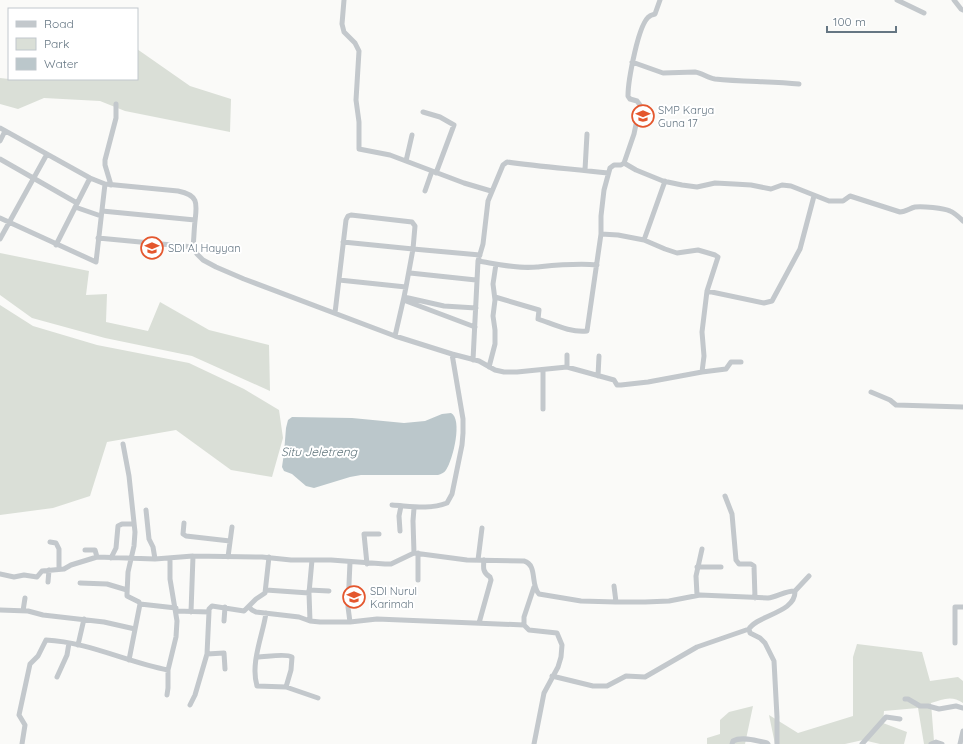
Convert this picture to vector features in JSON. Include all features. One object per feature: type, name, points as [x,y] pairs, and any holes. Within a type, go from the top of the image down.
[{"type":"street","points":[[344,0],[342,24],[344,32],[355,43],[359,51],[356,100],[359,122],[358,148],[406,161],[491,192]]},
{"type":"street","points":[[495,298],[539,310],[538,319],[570,330],[582,332],[587,331],[601,234],[602,199],[608,173],[612,166],[621,165],[624,163],[634,134],[640,108],[640,104],[637,101],[630,99],[628,96],[632,62],[641,29],[649,16],[655,14],[660,0]]},
{"type":"street","points":[[896,0],[924,13]]},
{"type":"street","points":[[954,0],[963,10]]},
{"type":"street","points":[[632,62],[663,72],[695,72],[709,78],[723,80],[800,84]]},
{"type":"street","points":[[111,185],[105,160],[116,118],[116,104]]},
{"type":"street","points":[[423,112],[440,117],[454,124],[425,191]]},
{"type":"street","points":[[0,141],[3,130],[90,178],[105,184],[178,191],[188,194],[196,204],[194,251],[198,256],[216,267],[244,280],[395,336],[479,361],[489,367],[504,372],[567,367],[614,380],[618,385],[621,385],[726,369],[732,362],[741,362]]},
{"type":"street","points":[[585,170],[587,134]]},
{"type":"street","points":[[406,161],[412,135]]},
{"type":"street","points":[[0,239],[46,154]]},
{"type":"street","points":[[0,159],[76,205],[102,214],[195,220]]},
{"type":"street","points":[[473,360],[478,261],[483,244],[488,201],[502,166],[507,162],[608,173]]},
{"type":"street","points":[[624,163],[636,170],[665,181],[690,186],[704,186],[715,183],[751,185],[771,189],[782,185],[791,186],[829,201],[843,201],[850,196],[900,212],[919,207],[944,209],[950,211],[963,221]]},
{"type":"street","points":[[56,245],[90,178]]},
{"type":"street","points":[[644,240],[665,181]]},
{"type":"street","points":[[0,218],[56,245],[96,262],[105,184]]},
{"type":"street","points":[[707,291],[764,303],[772,301],[800,249],[814,196]]},
{"type":"street","points":[[335,313],[343,242],[346,220],[348,216],[410,221],[414,223],[415,226],[410,274],[395,336]]},
{"type":"street","points":[[601,234],[644,240],[665,250],[677,253],[698,250],[718,257],[704,304],[702,332],[704,356],[702,372]]},
{"type":"street","points":[[98,238],[193,247]]},
{"type":"street","points":[[343,242],[413,250],[480,255]]},
{"type":"street","points":[[478,261],[528,267],[572,264],[597,265]]},
{"type":"street","points":[[489,367],[495,344],[493,316],[495,298],[493,284],[496,264]]},
{"type":"street","points":[[410,274],[476,280]]},
{"type":"street","points":[[339,280],[406,287]]},
{"type":"street","points":[[404,298],[444,306],[476,308]]},
{"type":"street","points":[[404,298],[475,327]]},
{"type":"street","points":[[392,505],[414,508],[441,505],[447,503],[452,494],[462,445],[463,426],[452,354]]},
{"type":"street","points":[[567,355],[567,367]]},
{"type":"street","points":[[598,376],[599,356]]},
{"type":"street","points":[[543,370],[543,409]]},
{"type":"street","points":[[872,392],[890,400],[896,405],[963,407]]},
{"type":"street","points":[[123,444],[129,476],[135,538],[127,590],[128,596],[138,601],[140,604],[191,612],[208,612]]},
{"type":"street","points":[[725,496],[732,514],[736,560],[739,564],[751,564],[754,566],[755,598]]},
{"type":"street","points":[[400,531],[399,516],[401,506]]},
{"type":"street","points":[[414,508],[413,527],[418,580]]},
{"type":"street","points":[[146,510],[149,539],[153,547],[155,559]]},
{"type":"street","points":[[184,523],[183,534],[186,536],[230,541]]},
{"type":"street","points":[[111,558],[116,548],[118,526],[122,524],[134,524]]},
{"type":"street","points":[[228,557],[232,527]]},
{"type":"street","points":[[479,623],[491,580],[490,576],[484,572],[481,560],[482,528]]},
{"type":"street","points":[[367,564],[364,534],[379,534]]},
{"type":"street","points":[[50,542],[56,543],[59,548],[59,569]]},
{"type":"street","points":[[697,595],[696,584],[702,549]]},
{"type":"street","points":[[86,550],[95,550],[98,557]]},
{"type":"street","points":[[0,574],[14,577],[24,575],[37,577],[42,571],[64,569],[71,565],[98,557],[155,559],[193,556],[269,557],[367,564],[391,564],[416,553],[462,559],[527,562],[532,566],[534,587],[524,617],[524,625]]},
{"type":"street","points":[[191,612],[193,556]]},
{"type":"street","points":[[190,705],[195,695],[207,654],[209,609],[212,606],[243,611],[265,594],[269,557]]},
{"type":"street","points":[[167,695],[168,670],[176,637],[177,621],[170,580],[170,558]]},
{"type":"street","points":[[310,620],[309,591],[312,560]]},
{"type":"street","points":[[350,562],[348,607],[350,622]]},
{"type":"street","points":[[698,567],[721,567]]},
{"type":"street","points":[[48,582],[49,570]]},
{"type":"street","points":[[552,676],[594,686],[607,686],[626,676],[645,677],[697,648],[749,630],[753,624],[785,608],[792,600],[795,591],[809,576]]},
{"type":"street","points":[[80,582],[106,584],[127,590]]},
{"type":"street","points":[[614,586],[616,602]]},
{"type":"street","points":[[534,587],[537,592],[542,595],[581,601],[616,602],[669,601],[697,595],[755,598],[776,596],[790,590],[795,591]]},
{"type":"street","points":[[266,590],[329,591]]},
{"type":"street","points":[[23,611],[25,598]]},
{"type":"street","points":[[129,660],[140,604]]},
{"type":"street","points":[[224,621],[225,607]]},
{"type":"street","points":[[249,607],[256,612],[299,617],[320,622],[350,622],[377,619],[524,625],[529,630],[557,633],[562,645],[561,656],[558,667],[544,693],[534,744]]},
{"type":"street","points":[[955,643],[955,607],[963,607]]},
{"type":"street","points":[[0,610],[23,611],[43,615],[84,619],[135,629]]},
{"type":"street","points":[[266,613],[259,639],[255,668],[257,686],[286,687],[318,698]]},
{"type":"street","points":[[78,645],[84,619]]},
{"type":"street","points":[[749,630],[760,638],[774,661],[777,744]]},
{"type":"street","points":[[22,744],[25,724],[19,714],[30,664],[38,656],[46,640],[78,645],[168,670]]},
{"type":"street","points":[[57,677],[67,655],[69,644]]},
{"type":"street","points":[[207,654],[224,652],[225,669]]},
{"type":"street","points":[[257,657],[270,657],[286,654],[292,657],[291,670],[286,687]]},
{"type":"street","points":[[905,699],[908,699],[918,705],[939,709],[956,706],[963,708]]},
{"type":"street","points":[[862,744],[886,717],[900,719]]},
{"type":"street","points":[[960,744],[963,731]]},
{"type":"street","points":[[732,744],[736,739],[768,744]]},
{"type":"street","points":[[931,744],[936,742],[942,744]]},
{"type":"green space","points":[[138,50],[190,86],[231,99],[230,132],[125,111],[100,101],[44,98],[18,109],[0,104],[0,78],[8,80],[138,80]]},
{"type":"green space","points":[[0,253],[89,271],[86,295],[107,294],[106,322],[148,331],[160,302],[209,330],[269,345],[270,391],[192,356],[105,338],[32,318],[0,295]]},
{"type":"green space","points":[[0,305],[33,326],[97,345],[189,363],[244,389],[279,410],[283,438],[272,477],[231,470],[176,430],[107,442],[90,496],[53,508],[0,515]]},
{"type":"green space","points":[[857,644],[922,652],[930,681],[958,677],[963,681],[963,703],[951,698],[931,703],[934,741],[937,744],[924,744],[918,708],[884,711],[883,723],[907,732],[904,744],[880,744],[863,740],[845,744],[775,744],[769,715],[798,733],[853,716],[853,657]]},
{"type":"green space","points":[[753,706],[745,744],[707,744],[707,738],[720,734],[720,720],[729,712]]},
{"type":"water","name":"Situ Jeletreng","points":[[451,413],[455,417],[457,431],[456,440],[449,465],[443,473],[438,475],[361,475],[314,488],[306,486],[292,474],[284,471],[282,467],[286,428],[288,420],[292,417],[352,418],[404,423],[425,421],[442,414]]},
{"type":"place","name":"SMP Karya Guna 17","points":[[643,116]]},
{"type":"place","name":"SDI Al Hayyan","points":[[152,248]]},
{"type":"place","name":"SDI Nurul Karimah","points":[[354,597]]}]
